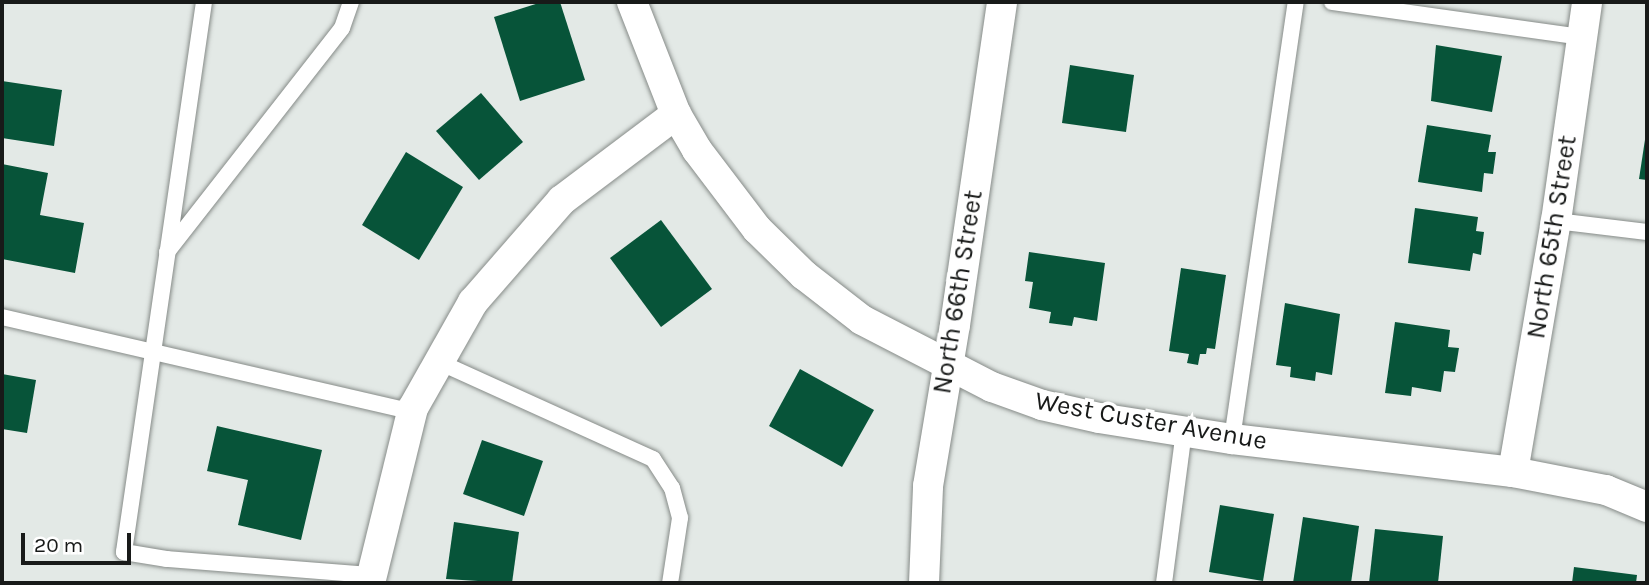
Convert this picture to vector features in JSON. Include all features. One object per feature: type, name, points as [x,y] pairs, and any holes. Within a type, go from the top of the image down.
[{"type":"street","name":"West Custer Avenue","points":[[632,2],[676,114],[697,150],[757,229],[804,275],[862,320],[992,387],[1042,405],[1184,432],[1513,472],[1606,490],[1647,507]]},
{"type":"street","name":"North 66th Street","points":[[924,583],[928,486],[1002,2]]},
{"type":"street","name":"North 65th Street","points":[[1513,472],[1556,221],[1587,2]]},
{"type":"street","points":[[371,579],[412,412],[473,302],[562,200],[676,114]]},
{"type":"lane","points":[[204,2],[165,254],[124,552],[167,559],[371,579]]},
{"type":"lane","points":[[165,254],[342,28],[351,2]]},
{"type":"lane","points":[[1232,439],[1296,2]]},
{"type":"lane","points":[[1332,2],[1582,37]]},
{"type":"lane","points":[[1556,221],[1647,232]]},
{"type":"lane","points":[[2,317],[412,412]]},
{"type":"lane","points":[[439,362],[653,459],[672,488],[680,518],[670,583]]},
{"type":"lane","points":[[1164,583],[1184,432]]},
{"type":"building","points":[[542,2],[560,2],[585,80],[520,101],[494,17]]},
{"type":"building","points":[[1436,45],[1502,56],[1492,112],[1431,101]]},
{"type":"building","points":[[1070,65],[1134,75],[1126,132],[1062,123]]},
{"type":"building","points":[[2,81],[62,90],[54,146],[2,138]]},
{"type":"building","points":[[481,93],[523,142],[479,180],[436,131]]},
{"type":"building","points":[[1427,125],[1491,135],[1488,152],[1496,152],[1493,174],[1484,173],[1482,192],[1418,182]]},
{"type":"building","points":[[1647,133],[1647,180],[1639,179]]},
{"type":"building","points":[[406,152],[463,187],[419,260],[362,225]]},
{"type":"building","points":[[2,164],[48,173],[40,215],[84,223],[75,273],[2,259]]},
{"type":"building","points":[[1415,208],[1478,217],[1476,231],[1484,232],[1481,255],[1473,253],[1470,271],[1408,263]]},
{"type":"building","points":[[661,220],[712,289],[661,327],[610,258]]},
{"type":"building","points":[[1029,252],[1105,263],[1097,321],[1074,317],[1072,326],[1049,323],[1051,312],[1029,308],[1033,282],[1025,281]]},
{"type":"building","points":[[1181,268],[1226,275],[1215,349],[1207,348],[1206,354],[1200,354],[1198,365],[1187,363],[1189,354],[1169,351]]},
{"type":"building","points":[[1285,303],[1340,314],[1332,375],[1316,372],[1315,381],[1290,377],[1291,367],[1276,365]]},
{"type":"building","points":[[1395,322],[1450,330],[1448,347],[1459,348],[1455,372],[1444,371],[1441,392],[1412,387],[1411,396],[1385,393]]},
{"type":"building","points":[[800,369],[874,410],[842,467],[769,426]]},
{"type":"building","points":[[2,374],[36,380],[27,433],[2,429]]},
{"type":"building","points":[[217,426],[322,450],[301,540],[238,525],[248,480],[207,471]]},
{"type":"building","points":[[482,440],[543,461],[524,516],[463,494]]},
{"type":"building","points":[[1220,505],[1274,514],[1263,581],[1209,572]]},
{"type":"building","points":[[1303,517],[1359,526],[1351,583],[1293,583]]},
{"type":"building","points":[[454,522],[519,532],[512,583],[446,579]]},
{"type":"building","points":[[1375,529],[1443,536],[1438,583],[1369,583]]},
{"type":"building","points":[[1574,567],[1637,575],[1636,583],[1572,583]]}]
